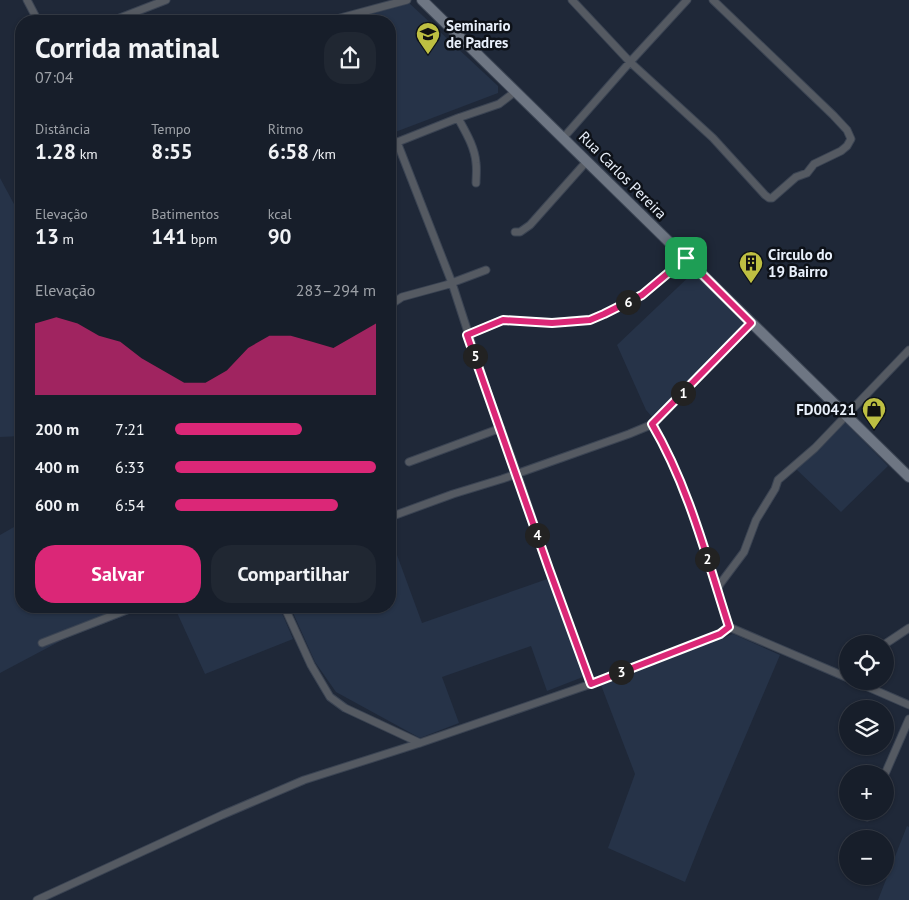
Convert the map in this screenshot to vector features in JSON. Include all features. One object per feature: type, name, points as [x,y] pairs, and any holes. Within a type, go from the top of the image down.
[{"type":"main road","name":"Rua Carlos Pereira","points":[[422,0],[909,477]]},
{"type":"street","points":[[27,0],[35,15]]},
{"type":"street","points":[[127,15],[166,0]]},
{"type":"street","points":[[351,15],[406,0]]},
{"type":"street","points":[[572,0],[630,62],[713,138],[769,198],[776,196],[796,177],[807,173],[814,164],[841,152],[851,139],[847,130],[713,0]]},
{"type":"street","points":[[564,137],[687,0]]},
{"type":"street","points":[[396,142],[499,104],[516,91]]},
{"type":"street","points":[[458,118],[470,141],[474,154],[476,183]]},
{"type":"street","points":[[396,150],[452,283],[467,335],[591,684]]},
{"type":"street","points":[[515,232],[520,232],[530,225],[587,161]]},
{"type":"street","points":[[467,335],[503,320],[552,323],[590,320],[642,295],[686,258]]},
{"type":"street","points":[[396,301],[402,297],[452,283],[486,270]]},
{"type":"street","points":[[396,515],[652,424],[751,323]]},
{"type":"street","points":[[718,591],[720,584],[744,552],[756,520],[775,489],[778,480],[815,448],[909,350]]},
{"type":"street","points":[[652,424],[668,450],[729,627]]},
{"type":"street","points":[[409,462],[500,428]]},
{"type":"street","points":[[42,643],[119,613]]},
{"type":"street","points":[[287,613],[311,665],[330,697],[344,708],[420,743]]},
{"type":"street","points":[[37,900],[278,790],[591,684],[720,634],[729,627]]},
{"type":"street","points":[[729,627],[839,673]]},
{"type":"street","points":[[894,638],[909,628]]},
{"type":"street","points":[[875,690],[909,705]]},
{"type":"street","points":[[889,765],[909,719]]},
{"type":"shaded area","name":"Seminario de Padres","points":[[408,2],[498,86],[498,93],[396,132],[396,15],[363,15]]},
{"type":"shaded area","points":[[0,178],[15,206],[15,436],[0,437]]},
{"type":"shaded area","points":[[696,270],[748,323],[653,418],[646,410],[617,345]]},
{"type":"shaded area","points":[[844,421],[888,466],[841,512],[796,469]]},
{"type":"shaded area","points":[[15,526],[15,613],[132,613],[66,638],[0,673],[0,535]]},
{"type":"shaded area","points":[[396,552],[422,623],[556,576],[588,675],[547,691],[531,646],[442,677],[459,723],[420,738],[336,692],[315,662],[293,613],[396,613]]},
{"type":"shaded area","points":[[177,613],[282,613],[293,639],[205,674]]},
{"type":"shaded area","points":[[733,634],[780,655],[685,882],[608,848],[635,774],[601,685]]},
{"type":"shaded area","points":[[907,826],[909,827],[909,900],[878,900],[884,885],[894,885],[894,859]]},
{"type":"place","name":"Seminario de Padres","points":[[428,55]]},
{"type":"place","name":"Circulo do 19 Bairro","points":[[751,284]]},
{"type":"place","name":"FD00421","points":[[874,430]]},
{"type":"route","points":[[686,258],[751,323],[652,424],[668,450],[696,524],[729,627],[720,634],[591,684],[467,335],[503,320],[552,323],[590,320],[642,295],[686,258]]}]
